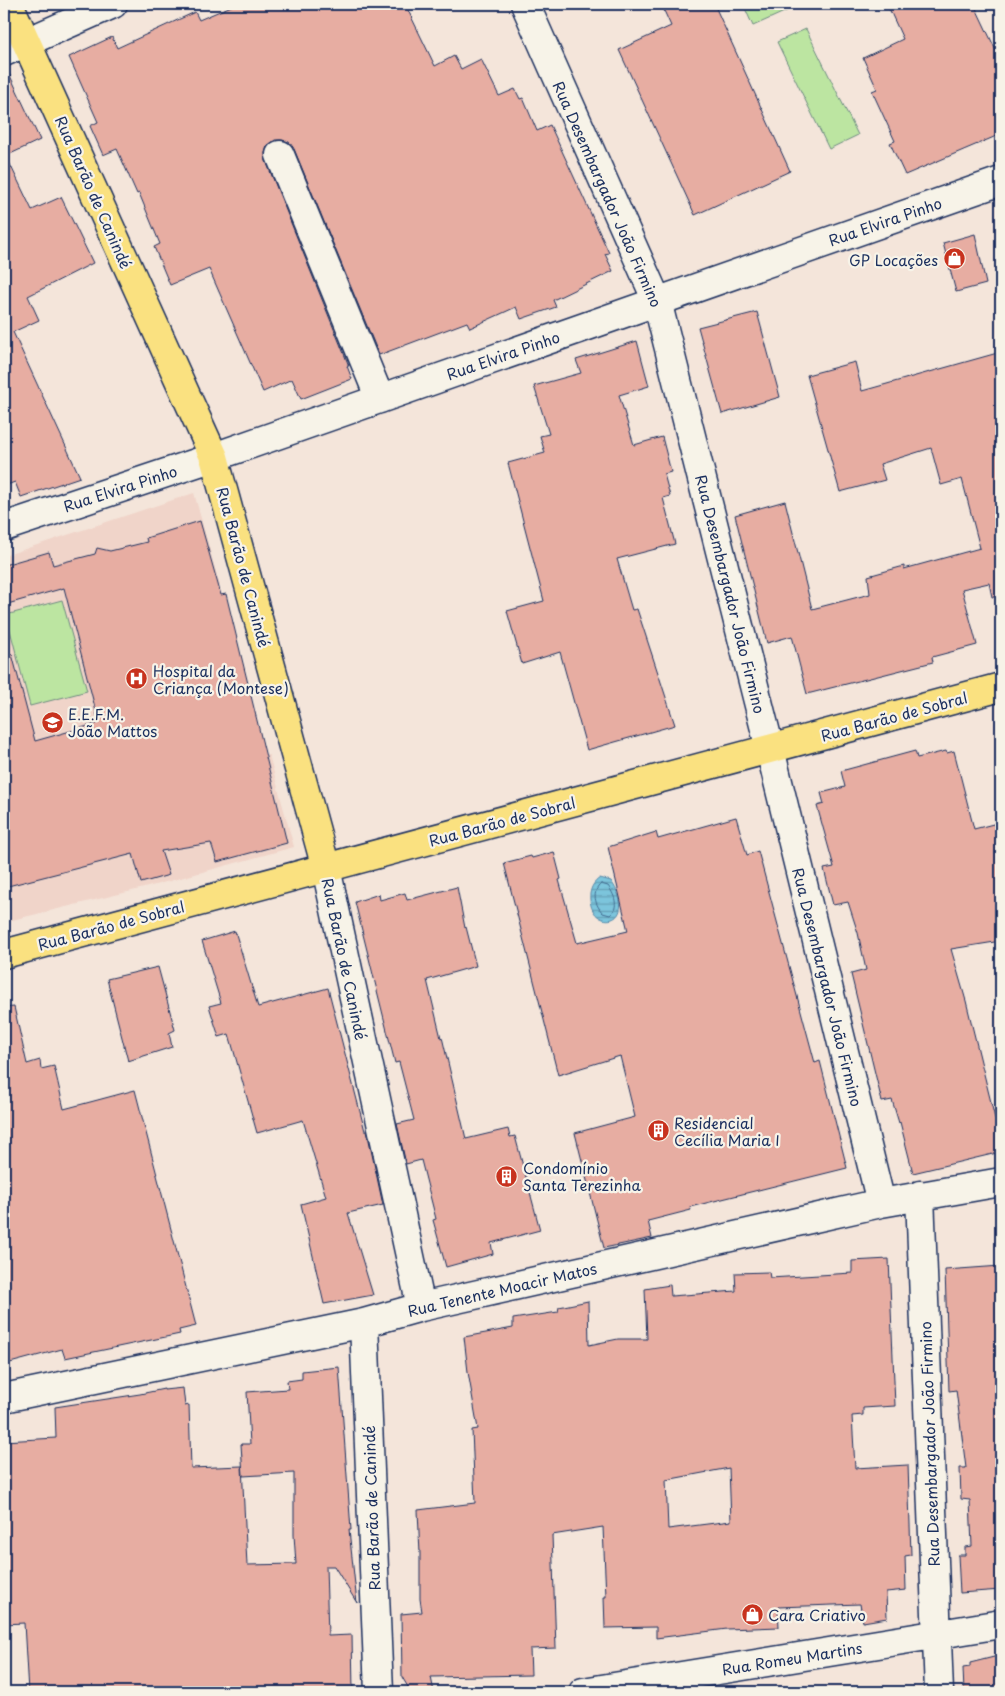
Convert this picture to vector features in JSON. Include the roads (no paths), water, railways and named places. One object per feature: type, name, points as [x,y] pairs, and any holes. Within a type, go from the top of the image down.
[{"type":"main road","name":"Rua Barão de Canindé","points":[[8,4],[15,47],[214,458],[326,868]]},
{"type":"main road","name":"Rua Barão de Sobral","points":[[4,954],[1001,687]]},
{"type":"street","points":[[15,47],[113,4]]},
{"type":"street","name":"Rua Desembargador João Firmino","points":[[525,4],[657,301],[770,749],[880,1203]]},
{"type":"street","points":[[280,155],[380,399]]},
{"type":"street","name":"Rua Elvira Pinho","points":[[4,527],[214,458],[1001,181]]},
{"type":"street","name":"Rua Barão de Canindé","points":[[326,868],[421,1307]]},
{"type":"street","name":"Rua Tenente Moacir Matos","points":[[4,1398],[364,1323],[421,1307],[880,1203],[1001,1182]]},
{"type":"street","name":"Rua Desembargador João Firmino","points":[[920,1196],[940,1692]]},
{"type":"street","name":"Rua Barão de Canindé","points":[[364,1323],[379,1692]]},
{"type":"street","name":"Rua Romeu Martins","points":[[583,1692],[1001,1624]]},
{"type":"water","points":[[600,878],[611,881],[619,896],[620,908],[617,916],[611,919],[604,919],[596,915],[591,907],[591,889]]},
{"type":"place","name":"GP Locações","points":[[954,259]]},
{"type":"place","name":"Hospital da Criança (Montese)","points":[[137,679]]},
{"type":"place","name":"E.E.F.M. João Mattos","points":[[52,722]]},
{"type":"place","name":"Residencial Cecília Maria I","points":[[658,1131]]},
{"type":"place","name":"Condomínio Santa Terezinha","points":[[507,1176]]},
{"type":"place","name":"Cara Criativo","points":[[752,1614]]}]
